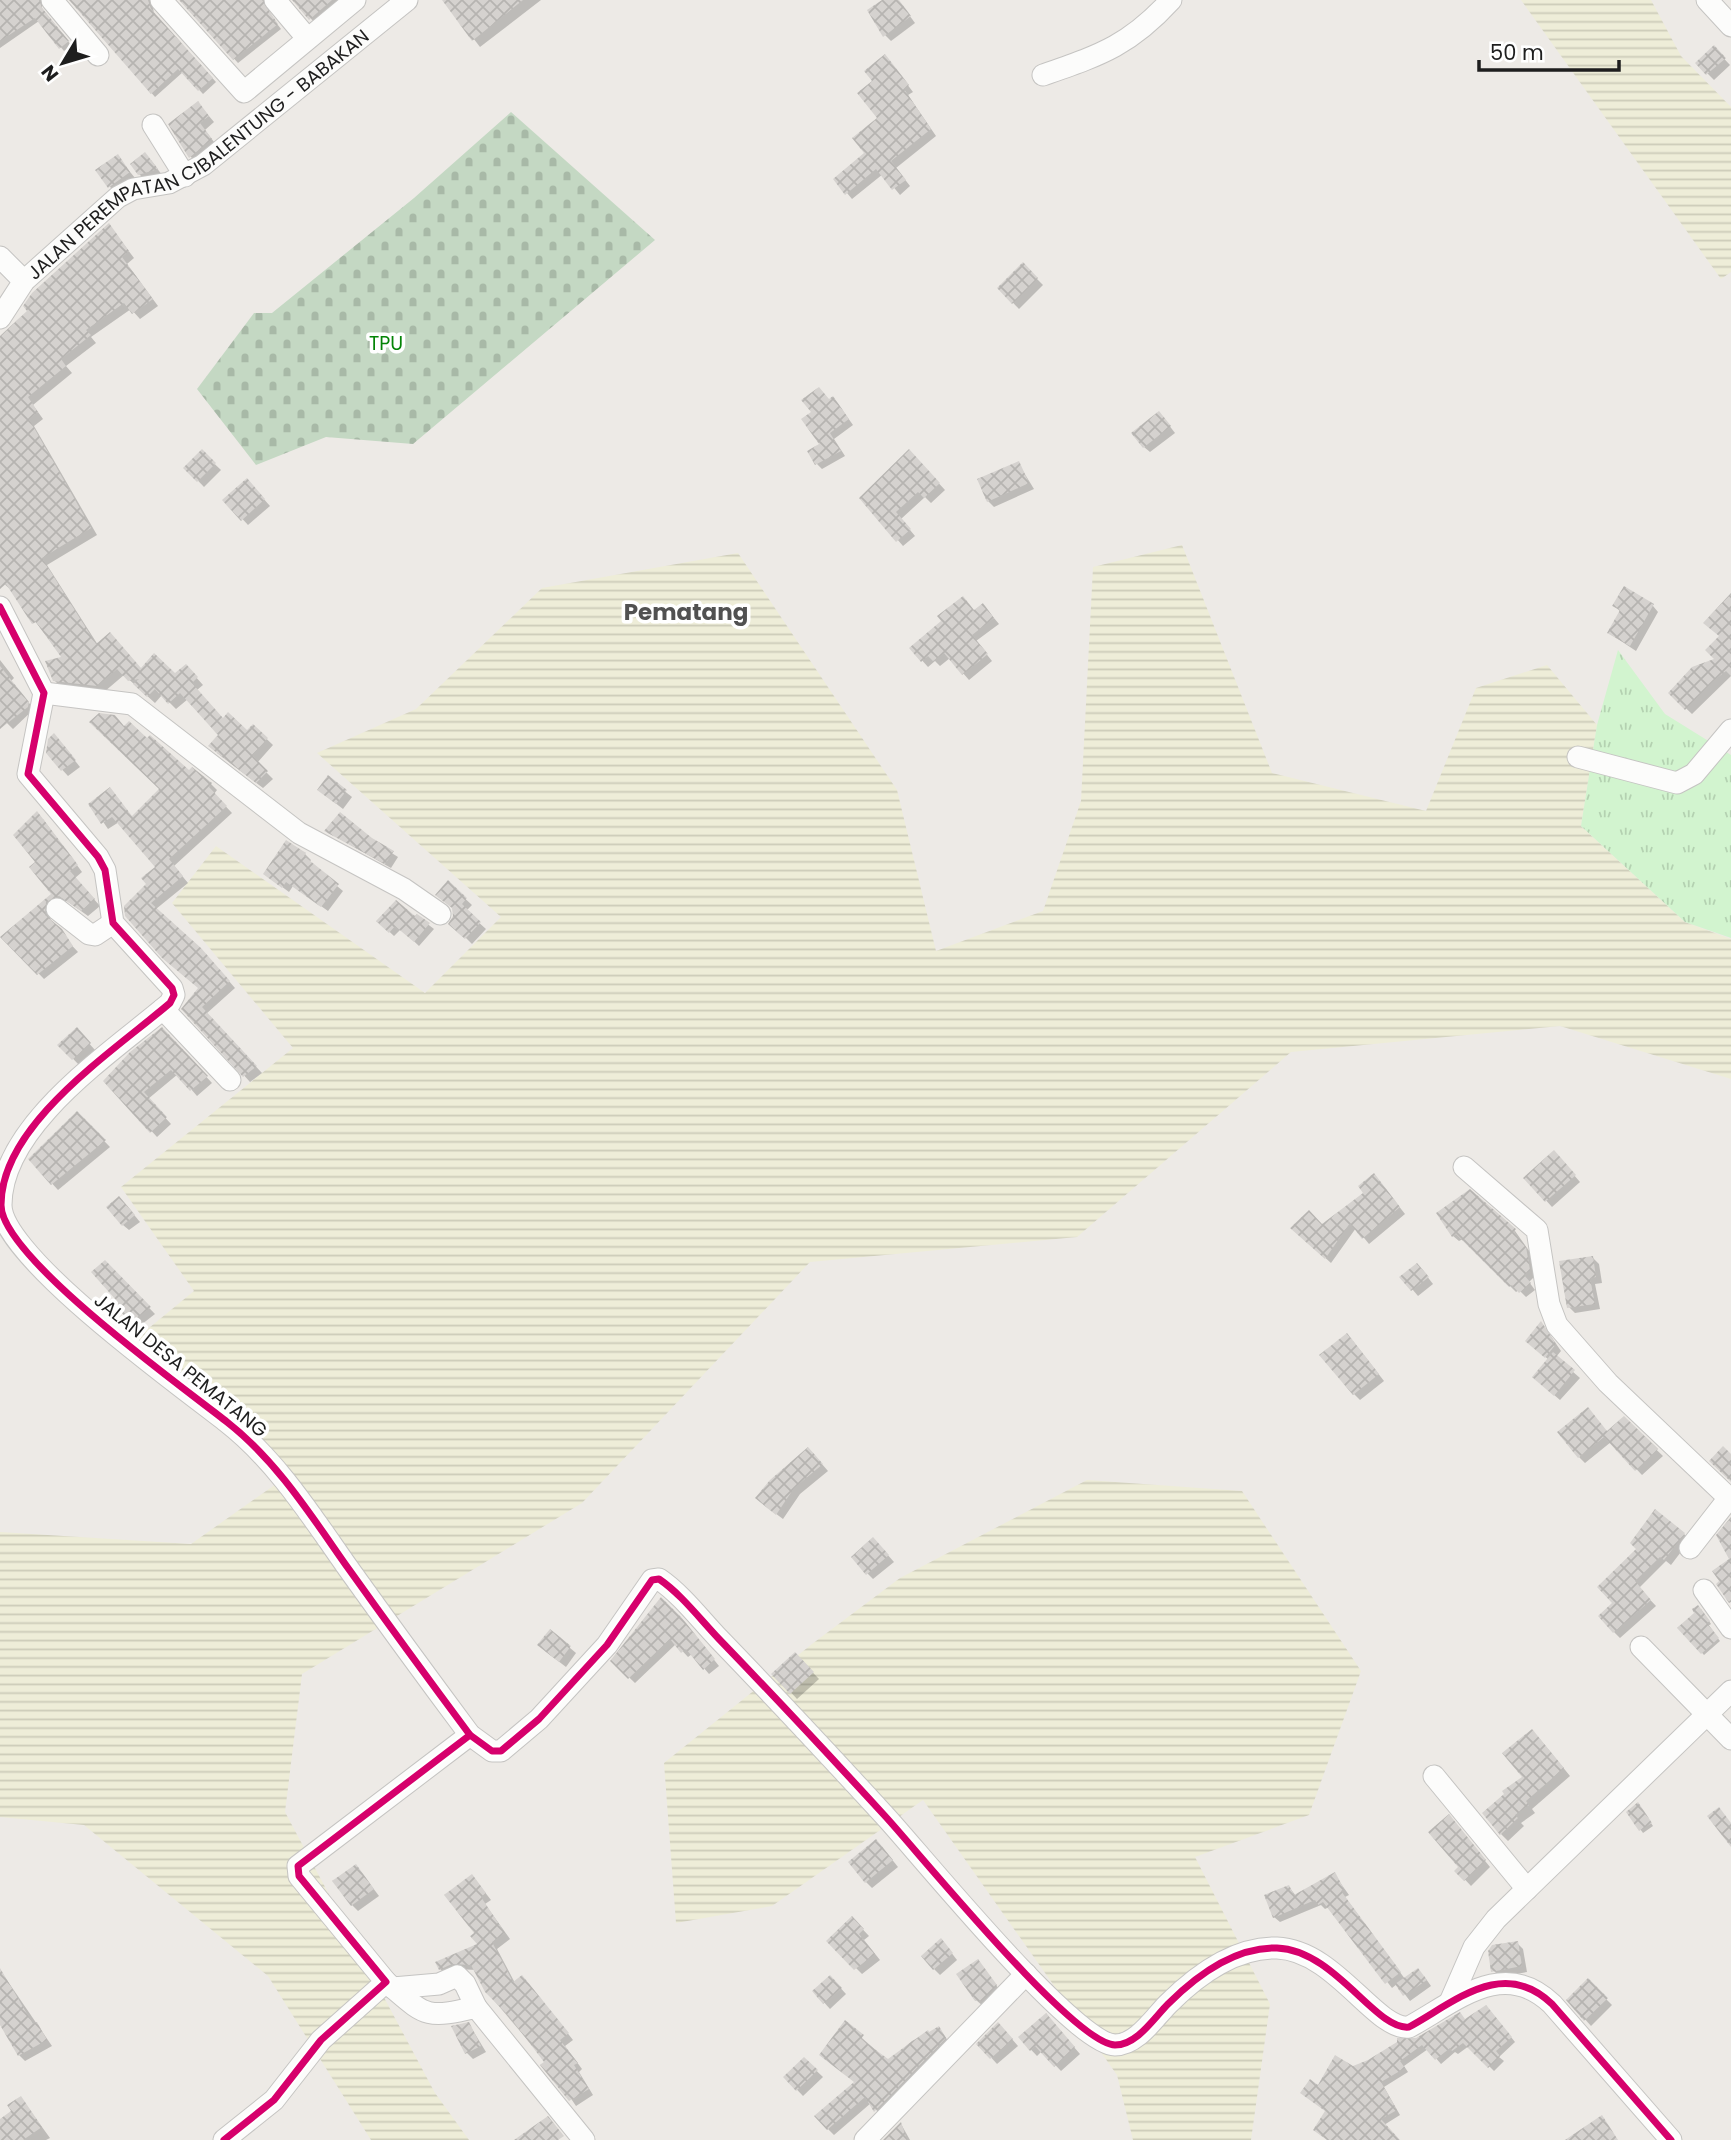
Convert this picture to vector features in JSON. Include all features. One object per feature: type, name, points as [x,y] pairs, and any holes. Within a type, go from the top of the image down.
[{"type":"street","points":[[52,0],[98,55]]},
{"type":"street","points":[[161,0],[242,91],[246,91],[355,0]]},
{"type":"street","points":[[275,0],[307,38]]},
{"type":"street","points":[[1043,75],[1091,59],[1132,38],[1171,0]]},
{"type":"street","points":[[1707,0],[1731,26]]},
{"type":"street","name":"JALAN PEREMPATAN CIBALENTUNG - BABAKAN","points":[[0,318],[24,281],[118,197],[133,189],[159,187],[185,176],[260,121],[396,4]]},
{"type":"street","points":[[153,125],[185,176]]},
{"type":"street","points":[[0,257],[24,281]]},
{"type":"street","points":[[0,607],[44,693],[28,774],[82,836],[105,870],[113,923],[172,988],[174,995],[163,1009],[230,1080]]},
{"type":"street","points":[[44,693],[132,704],[299,833],[404,889],[440,914]]},
{"type":"street","points":[[1578,757],[1677,783],[1694,774],[1731,730]]},
{"type":"street","points":[[57,909],[89,934],[95,935],[113,923]]},
{"type":"street","name":"JALAN DESA PEMATANG","points":[[163,1009],[74,1083],[29,1131],[6,1175],[1,1207],[4,1219],[36,1261],[103,1325],[151,1366],[228,1422],[264,1454],[470,1735]]},
{"type":"street","points":[[1464,1167],[1537,1230],[1549,1304],[1557,1325],[1571,1343],[1608,1383],[1730,1499],[1690,1548]]},
{"type":"street","points":[[476,2007],[442,2016],[421,2012],[389,1985],[327,1913],[297,1869],[470,1735],[492,1751],[501,1751],[539,1719],[577,1678],[607,1645],[652,1580],[659,1579],[887,1818],[1026,1974],[1087,2031],[1116,2045],[1131,2040],[1185,1989],[1221,1962],[1263,1948],[1282,1948],[1330,1968],[1393,2026],[1409,2027],[1479,1987],[1508,1984],[1532,1987],[1552,2004],[1671,2140]]},
{"type":"street","points":[[1704,1590],[1731,1628]]},
{"type":"street","points":[[1641,1647],[1731,1739]]},
{"type":"street","points":[[1450,2002],[1474,1947],[1527,1889],[1731,1691]]},
{"type":"street","points":[[1434,1776],[1527,1889]]},
{"type":"street","points":[[865,2140],[1026,1974]]},
{"type":"street","points":[[224,2140],[274,2100],[321,2040],[389,1985],[439,1984],[457,1976],[465,1983],[476,2007],[584,2140]]},
{"type":"green space","points":[[1521,0],[1651,0],[1681,56],[1731,107],[1731,272],[1721,279]]},
{"type":"green space","name":"TPU","points":[[511,112],[655,240],[413,444],[326,437],[256,465],[197,389],[254,313],[272,313],[414,198]]},
{"type":"green space","points":[[1182,545],[1272,773],[1426,811],[1476,688],[1547,665],[1597,725],[1581,826],[1685,922],[1731,939],[1731,1079],[1560,1026],[1291,1052],[1077,1237],[810,1262],[582,1503],[302,1674],[285,1812],[435,2093],[469,2140],[371,2140],[268,1976],[84,1825],[0,1817],[0,1532],[191,1544],[283,1479],[127,1346],[194,1291],[121,1187],[293,1048],[172,903],[216,846],[425,993],[501,917],[317,753],[416,709],[542,588],[738,553],[897,790],[936,951],[1043,911],[1081,801],[1093,567]]},
{"type":"green space","points":[[1618,650],[1665,714],[1731,755],[1731,938],[1685,922],[1581,826],[1597,725]]},
{"type":"green space","points":[[1087,1480],[1242,1491],[1361,1671],[1309,1815],[1195,1857],[1270,2004],[1251,2140],[1133,2140],[1117,2075],[923,1800],[772,1906],[676,1923],[664,1763],[812,1644],[900,1578]]},
{"type":"building","points":[[0,0],[39,0],[42,8],[69,41],[59,49],[35,18],[0,41]]},
{"type":"building","points":[[69,0],[148,0],[151,9],[213,78],[198,91],[178,69],[151,94]]},
{"type":"building","points":[[179,0],[262,0],[278,24],[233,60]]},
{"type":"building","points":[[292,0],[332,0],[309,20]]},
{"type":"building","points":[[442,0],[523,0],[472,41]]},
{"type":"building","points":[[882,0],[899,0],[911,16],[883,37],[867,10]]},
{"type":"building","points":[[1714,45],[1726,58],[1706,75],[1695,63]]},
{"type":"building","points":[[885,54],[909,85],[904,89],[931,129],[891,161],[906,180],[892,190],[876,169],[845,195],[833,179],[864,153],[852,138],[877,118],[857,93],[872,81],[864,71]]},
{"type":"building","points":[[198,101],[209,116],[200,123],[212,139],[189,158],[168,124]]},
{"type":"building","points":[[145,152],[158,169],[138,175],[130,164]]},
{"type":"building","points":[[118,154],[130,172],[108,188],[95,170]]},
{"type":"building","points":[[109,223],[129,251],[122,257],[153,299],[132,314],[124,303],[86,330],[91,335],[61,359],[66,366],[28,397],[38,412],[29,419],[91,528],[42,558],[96,644],[110,632],[141,668],[154,653],[175,673],[186,664],[198,677],[192,683],[223,718],[228,712],[247,730],[253,724],[268,738],[252,755],[268,771],[256,783],[208,746],[218,735],[180,693],[168,704],[155,689],[147,697],[133,684],[139,679],[128,681],[117,669],[97,686],[53,681],[45,661],[61,657],[36,622],[32,624],[6,584],[0,589],[0,336],[27,311],[23,306],[32,293]]},
{"type":"building","points":[[1023,262],[1038,278],[1012,304],[997,288]]},
{"type":"building","points":[[819,387],[829,399],[833,396],[849,419],[830,433],[841,451],[815,465],[807,451],[819,444],[801,419],[811,412],[801,400]]},
{"type":"building","points":[[1159,411],[1171,426],[1143,448],[1131,433]]},
{"type":"building","points":[[202,449],[216,463],[197,482],[183,468]]},
{"type":"building","points":[[909,449],[940,483],[924,498],[918,492],[896,512],[911,529],[896,542],[859,498]]},
{"type":"building","points":[[1019,461],[1029,483],[987,502],[977,479]]},
{"type":"building","points":[[247,478],[265,499],[241,521],[222,500]]},
{"type":"building","points":[[1624,586],[1654,604],[1630,646],[1607,633],[1620,610],[1612,606]]},
{"type":"building","points":[[1731,593],[1731,676],[1726,671],[1685,710],[1668,693],[1692,667],[1714,659],[1705,650],[1719,636],[1703,623]]},
{"type":"building","points":[[963,596],[974,610],[983,603],[994,618],[972,635],[988,654],[962,675],[944,653],[933,661],[928,656],[921,662],[909,648],[941,621],[937,616]]},
{"type":"building","points":[[0,666],[29,702],[28,707],[0,729]]},
{"type":"building","points":[[99,713],[115,715],[124,726],[129,721],[147,738],[150,735],[189,770],[192,767],[212,783],[209,787],[227,806],[169,859],[183,876],[151,903],[201,948],[230,981],[202,1007],[257,1066],[243,1077],[181,1009],[198,988],[162,958],[125,916],[124,906],[146,884],[141,878],[155,867],[112,817],[101,824],[88,804],[110,787],[132,816],[159,789],[89,722]]},
{"type":"building","points":[[54,733],[76,760],[61,771],[46,753],[48,739]]},
{"type":"building","points":[[328,775],[347,790],[336,804],[317,790]]},
{"type":"building","points":[[37,811],[78,865],[70,871],[95,899],[81,911],[59,896],[46,902],[45,915],[62,929],[73,946],[37,975],[0,937],[51,894],[29,867],[35,862],[13,835]]},
{"type":"building","points":[[340,812],[372,838],[394,851],[385,864],[324,831]]},
{"type":"building","points":[[286,840],[306,853],[304,856],[339,884],[321,907],[286,882],[282,888],[263,874]]},
{"type":"building","points":[[448,880],[467,898],[462,904],[481,922],[465,939],[448,924],[453,916],[452,908],[435,895]]},
{"type":"building","points":[[396,900],[415,916],[417,914],[430,923],[414,942],[395,926],[389,933],[376,921]]},
{"type":"building","points":[[77,1027],[91,1043],[72,1060],[57,1045]]},
{"type":"building","points":[[162,1027],[208,1076],[190,1091],[171,1070],[144,1092],[167,1117],[150,1133],[103,1081],[130,1052]]},
{"type":"building","points":[[77,1111],[106,1140],[51,1185],[28,1159]]},
{"type":"building","points":[[1554,1150],[1576,1175],[1545,1202],[1523,1178]]},
{"type":"building","points":[[1374,1173],[1400,1207],[1362,1239],[1350,1223],[1325,1259],[1290,1228],[1309,1210],[1322,1224],[1363,1193],[1358,1186]]},
{"type":"building","points":[[1470,1189],[1516,1229],[1514,1232],[1526,1247],[1530,1270],[1524,1275],[1531,1283],[1519,1293],[1512,1285],[1509,1287],[1456,1234],[1452,1237],[1436,1213]]},
{"type":"building","points":[[119,1196],[135,1215],[122,1226],[106,1207]]},
{"type":"building","points":[[1593,1256],[1596,1277],[1590,1278],[1595,1304],[1567,1308],[1559,1261]]},
{"type":"building","points":[[105,1260],[151,1307],[130,1323],[113,1302],[116,1300],[91,1272]]},
{"type":"building","points":[[1417,1263],[1429,1277],[1411,1291],[1399,1277]]},
{"type":"building","points":[[1541,1321],[1556,1344],[1545,1358],[1525,1341]]},
{"type":"building","points":[[1347,1333],[1379,1374],[1353,1395],[1319,1355]]},
{"type":"building","points":[[1553,1352],[1575,1370],[1554,1396],[1532,1377]]},
{"type":"building","points":[[1588,1407],[1607,1431],[1624,1416],[1658,1449],[1635,1471],[1604,1437],[1578,1458],[1557,1432]]},
{"type":"building","points":[[1723,1446],[1731,1454],[1731,1482],[1709,1461]]},
{"type":"building","points":[[808,1447],[823,1464],[794,1488],[776,1515],[755,1498],[770,1480]]},
{"type":"building","points":[[1655,1509],[1685,1533],[1664,1560],[1660,1557],[1635,1581],[1651,1600],[1613,1633],[1598,1616],[1612,1603],[1597,1587],[1636,1549],[1630,1543]]},
{"type":"building","points":[[1731,1517],[1729,1603],[1716,1584],[1719,1581],[1712,1571],[1729,1559],[1716,1535]]},
{"type":"building","points":[[873,1537],[889,1555],[866,1575],[851,1557]]},
{"type":"building","points":[[661,1597],[715,1659],[703,1670],[686,1649],[681,1653],[670,1639],[628,1679],[610,1661]]},
{"type":"building","points":[[1698,1605],[1719,1638],[1701,1654],[1677,1628],[1694,1613],[1692,1609]]},
{"type":"building","points":[[550,1629],[571,1646],[559,1662],[537,1645]]},
{"type":"building","points":[[795,1652],[814,1672],[790,1694],[771,1674]]},
{"type":"building","points":[[1532,1729],[1564,1768],[1526,1801],[1529,1805],[1515,1815],[1518,1818],[1500,1835],[1482,1813],[1504,1794],[1502,1791],[1522,1777],[1502,1753]]},
{"type":"building","points":[[1638,1802],[1652,1823],[1639,1831],[1626,1812]]},
{"type":"building","points":[[1719,1807],[1731,1823],[1731,1847],[1707,1816]]},
{"type":"building","points":[[1449,1814],[1486,1860],[1464,1881],[1454,1871],[1458,1867],[1428,1832]]},
{"type":"building","points":[[876,1839],[893,1860],[865,1883],[848,1862]]},
{"type":"building","points":[[356,1864],[374,1889],[351,1906],[332,1881]]},
{"type":"building","points":[[1335,1872],[1344,1889],[1341,1891],[1401,1972],[1385,1984],[1323,1902],[1318,1905],[1315,1900],[1273,1918],[1264,1895],[1289,1885],[1294,1895]]},
{"type":"building","points":[[472,1874],[486,1893],[481,1897],[505,1933],[492,1942],[513,1982],[522,1975],[569,2033],[560,2040],[578,2063],[574,2065],[589,2089],[569,2101],[540,2065],[544,2062],[509,2016],[485,1992],[471,1965],[452,1964],[439,1970],[435,1962],[477,1944],[470,1936],[474,1933],[444,1895]]},
{"type":"building","points":[[852,1916],[864,1929],[859,1934],[875,1954],[854,1970],[826,1941]]},
{"type":"building","points":[[941,1938],[953,1953],[933,1970],[921,1956]]},
{"type":"building","points":[[1518,1941],[1522,1966],[1491,1972],[1488,1951],[1492,1945]]},
{"type":"building","points":[[978,1959],[997,1985],[981,2001],[975,2001],[956,1974]]},
{"type":"building","points":[[0,1968],[33,2024],[37,2022],[47,2040],[18,2056],[0,2025]]},
{"type":"building","points":[[1418,1968],[1427,1980],[1403,1996],[1395,1984]]},
{"type":"building","points":[[830,1975],[842,1988],[823,2004],[812,1991]]},
{"type":"building","points":[[1588,1978],[1608,1998],[1584,2021],[1566,2000]]},
{"type":"building","points":[[1486,2005],[1512,2037],[1496,2051],[1500,2056],[1488,2068],[1463,2043],[1452,2051],[1450,2048],[1435,2060],[1422,2045],[1400,2061],[1405,2068],[1381,2082],[1397,2110],[1381,2119],[1400,2140],[1327,2140],[1313,2130],[1325,2111],[1300,2093],[1310,2079],[1318,2085],[1335,2055],[1353,2066],[1397,2042],[1397,2038],[1416,2038],[1460,2012],[1465,2019]]},
{"type":"building","points":[[1046,2013],[1075,2047],[1054,2067],[1035,2046],[1030,2051],[1018,2037]]},
{"type":"building","points":[[845,2020],[864,2035],[861,2039],[888,2059],[928,2030],[929,2032],[939,2026],[946,2038],[874,2112],[865,2097],[827,2130],[814,2116],[854,2082],[819,2055]]},
{"type":"building","points":[[469,2022],[481,2046],[465,2054],[451,2026]]},
{"type":"building","points":[[998,2022],[1013,2039],[990,2059],[976,2044]]},
{"type":"building","points":[[804,2057],[818,2070],[796,2091],[783,2077]]},
{"type":"building","points":[[21,2096],[42,2127],[23,2140],[0,2140],[0,2119],[11,2111],[7,2105]]},
{"type":"building","points":[[1602,2115],[1618,2140],[1565,2140]]},
{"type":"building","points":[[548,2116],[564,2136],[558,2140],[514,2140]]},
{"type":"building","points":[[901,2122],[907,2140],[883,2140]]},
{"type":"cycle path","points":[[0,607],[44,693],[28,774],[98,857],[105,870],[113,923],[172,988],[174,995],[170,1003],[64,1092],[40,1118],[20,1146],[6,1175],[1,1205],[9,1228],[30,1256],[61,1288],[227,1422],[262,1454],[307,1510],[470,1735],[492,1751],[501,1751],[539,1719],[607,1645],[652,1580],[659,1579],[683,1599],[823,1749],[1033,1982],[1095,2036],[1115,2045],[1131,2041],[1179,1993],[1204,1973],[1246,1952],[1261,1949],[1277,1948],[1298,1952],[1317,1962],[1336,1975],[1383,2017],[1396,2025],[1409,2027],[1479,1988],[1515,1984],[1534,1990],[1552,2004],[1671,2140]]},
{"type":"cycle path","points":[[224,2140],[274,2100],[321,2040],[386,1982],[299,1876],[298,1866],[470,1735]]},
{"type":"district","name":"Pematang","points":[[686,612]]}]
